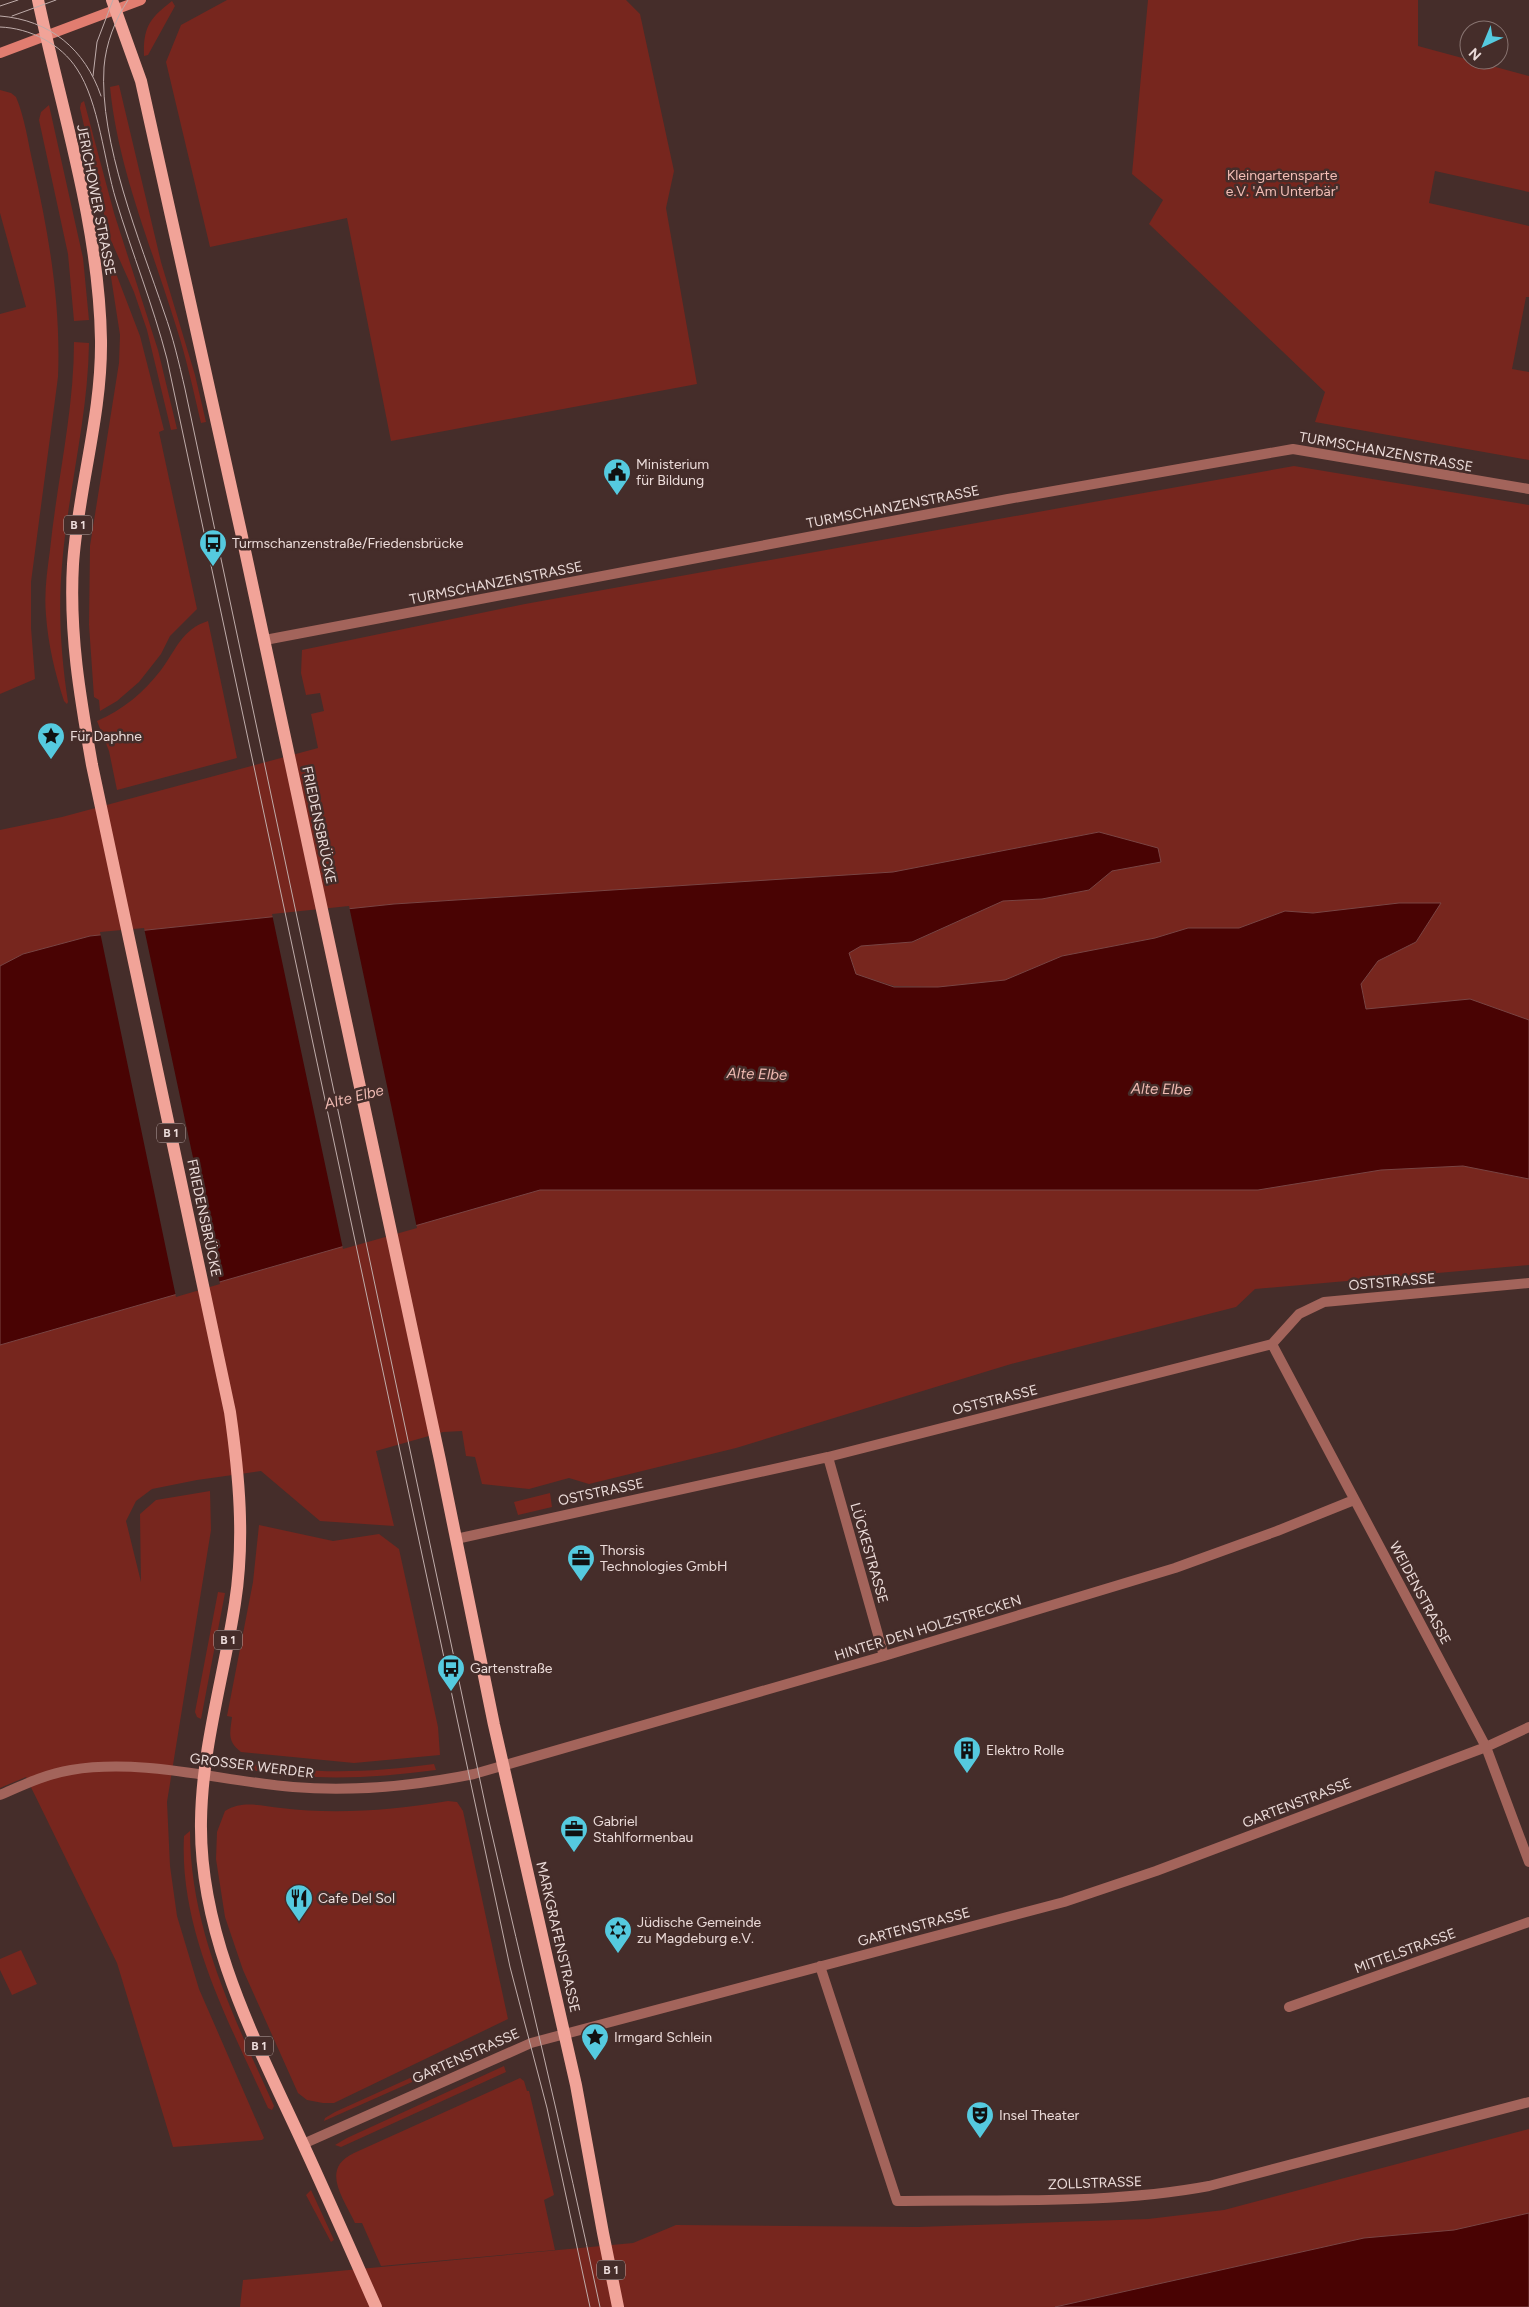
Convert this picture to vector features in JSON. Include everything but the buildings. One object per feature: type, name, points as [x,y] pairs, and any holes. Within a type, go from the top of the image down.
[{"type":"main road","name":"JERICHOWER STRASSE","points":[[38,0],[89,225],[100,322],[101,356],[98,388],[76,533],[72,598],[75,670],[92,765]]},
{"type":"main road","name":"B 1","points":[[114,5],[141,81],[264,640]]},
{"type":"main road","name":"FRIEDENSBRÜCKE","points":[[264,640],[456,1539]]},
{"type":"main road","name":"FRIEDENSBRÜCKE","points":[[92,765],[230,1412],[241,1503],[241,1534],[235,1603],[210,1730],[204,1776]]},
{"type":"main road","name":"B 1","points":[[456,1539],[504,1766]]},
{"type":"main road","name":"MARKGRAFENSTRASSE","points":[[504,1766],[576,2085],[618,2307]]},
{"type":"main road","name":"B 1","points":[[204,1776],[201,1840],[206,1886],[219,1946],[250,2026],[376,2307]]},
{"type":"street","points":[[0,53],[46,36],[114,5],[141,0]]},
{"type":"street","name":"TURMSCHANZENSTRASSE","points":[[264,640],[1008,499],[1293,449],[1470,481],[1529,489]]},
{"type":"street","name":"OSTSTRASSE","points":[[456,1539],[828,1457],[1272,1344],[1298,1314],[1324,1302],[1529,1283]]},
{"type":"street","name":"WEIDENSTRASSE","points":[[1272,1344],[1486,1747],[1529,1862]]},
{"type":"street","name":"LÜCKESTRASSE","points":[[828,1457],[884,1656]]},
{"type":"street","name":"HINTER DEN HOLZSTRECKEN","points":[[504,1766],[884,1656],[1200,1560],[1354,1500]]},
{"type":"street","name":"GARTENSTRASSE","points":[[303,2144],[515,2048],[1064,1902],[1110,1888],[1486,1747],[1529,1727]]},
{"type":"street","name":"GROSSER WERDER","points":[[0,1795],[46,1776],[90,1768],[122,1767],[177,1771],[293,1787],[365,1789],[456,1778],[504,1766]]},
{"type":"street","name":"MITTELSTRASSE","points":[[1289,2007],[1529,1922]]},
{"type":"street","name":"ZOLLSTRASSE","points":[[820,1966],[898,2200],[1115,2197],[1178,2192],[1219,2184],[1529,2102]]},
{"type":"green space","points":[[227,0],[626,0],[640,14],[674,171],[666,208],[697,384],[391,441],[347,218],[210,247],[166,62],[181,25]]},
{"type":"green space","name":"Kleingartensparte e.V. 'Am Unterbär'","points":[[1148,0],[1418,0],[1418,46],[1459,57],[1459,70],[1507,70],[1529,76],[1529,192],[1435,171],[1429,203],[1529,226],[1529,297],[1526,297],[1512,369],[1529,372],[1529,460],[1315,422],[1325,392],[1149,224],[1163,200],[1132,174]]},
{"type":"green space","points":[[172,1],[175,6],[148,55],[144,56],[145,38],[149,24]]},
{"type":"green space","points":[[119,85],[161,262],[195,375],[206,422],[201,423],[179,335],[136,206],[120,147],[110,87]]},
{"type":"green space","points":[[0,90],[11,93],[16,97],[22,113],[39,191],[49,243],[56,296],[58,377],[31,582],[31,628],[35,679],[0,694],[0,314],[26,307],[0,213]]},
{"type":"green space","points":[[84,101],[114,213],[158,350],[177,429],[171,430],[147,330],[134,292],[109,236],[80,108],[81,103]]},
{"type":"green space","points":[[49,105],[83,258],[89,320],[74,321],[68,254],[39,120],[41,112]]},
{"type":"green space","points":[[112,263],[140,336],[164,430],[159,432],[197,609],[170,636],[161,654],[139,682],[117,701],[100,711],[99,700],[94,697],[89,625],[90,546],[119,363],[120,335],[109,264]]},
{"type":"green space","points":[[74,342],[89,343],[82,426],[65,537],[61,582],[61,634],[67,704],[64,701],[52,658],[45,599],[53,524],[71,394]]},
{"type":"green space","points":[[1294,466],[1529,505],[1529,1020],[1470,999],[1366,1009],[1361,984],[1378,961],[1416,942],[1440,903],[1399,903],[1313,913],[1285,911],[1239,928],[1188,928],[1155,938],[1062,956],[1005,980],[938,987],[894,986],[856,974],[849,952],[861,946],[913,942],[1003,901],[1042,899],[1089,890],[1112,871],[1160,862],[1099,832],[893,872],[394,904],[90,936],[23,954],[0,966],[0,830],[62,817],[318,748],[311,714],[324,711],[320,693],[306,695],[301,673],[302,650],[525,604]]},
{"type":"green space","points":[[208,621],[237,758],[117,790],[109,751],[97,721],[124,706],[140,693],[161,670],[180,641],[192,629]]},
{"type":"green space","points":[[1463,1166],[1529,1179],[1529,1265],[1255,1289],[1236,1307],[1011,1364],[736,1448],[589,1484],[569,1478],[529,1489],[482,1484],[475,1457],[466,1456],[462,1431],[443,1432],[376,1451],[394,1526],[320,1521],[261,1471],[197,1480],[152,1489],[136,1501],[126,1521],[141,1582],[140,1514],[156,1500],[210,1491],[211,1530],[167,1802],[170,1866],[177,1916],[199,1989],[264,2138],[262,2140],[173,2147],[117,1963],[26,1777],[0,1788],[0,1345],[540,1190],[1258,1190],[1381,1170]]},
{"type":"green space","points":[[550,1493],[552,1507],[518,1515],[514,1502]]},
{"type":"green space","points":[[259,1525],[333,1541],[379,1534],[399,1549],[438,1727],[440,1755],[354,1763],[241,1752],[233,1745],[230,1737],[232,1717],[227,1716],[253,1582]]},
{"type":"green space","points":[[218,1592],[225,1593],[201,1719],[197,1717],[195,1712]]},
{"type":"green space","points":[[242,1762],[314,1771],[362,1771],[434,1764],[436,1770],[361,1777],[311,1777],[262,1772],[236,1767]]},
{"type":"green space","points":[[448,1801],[457,1802],[463,1811],[508,2019],[334,2103],[307,2100],[298,2093],[243,1970],[225,1917],[216,1859],[217,1832],[225,1811],[239,1806],[252,1805],[302,1810],[344,1811],[406,1807]]},
{"type":"green space","points":[[190,1831],[192,1868],[206,1938],[230,2006],[274,2106],[272,2110],[268,2108],[223,2010],[198,1942],[185,1872],[184,1836]]},
{"type":"green space","points":[[21,1950],[37,1984],[12,1995],[0,1970],[0,1959]]},
{"type":"green space","points":[[496,2039],[498,2044],[324,2121],[325,2118],[335,2112]]},
{"type":"green space","points":[[504,2066],[506,2072],[341,2147],[335,2145],[347,2138]]},
{"type":"green space","points":[[520,2078],[524,2081],[527,2091],[529,2091],[554,2195],[544,2200],[555,2250],[381,2266],[362,2223],[355,2223],[340,2194],[336,2175],[338,2167],[354,2153]]},
{"type":"green space","points":[[1529,2129],[1529,2213],[1454,2230],[1364,2238],[1055,2307],[240,2307],[243,2280],[633,2243],[676,2225],[918,2227],[1148,2219],[1224,2210]]},
{"type":"green space","points":[[311,2190],[334,2240],[331,2242],[306,2195]]},
{"type":"water","name":"Alte Elbe","points":[[1099,832],[1158,848],[1161,862],[1112,871],[1089,890],[1042,899],[1003,901],[912,942],[861,946],[849,953],[856,974],[894,987],[938,987],[1005,980],[1062,956],[1155,938],[1188,928],[1239,928],[1285,911],[1313,913],[1399,903],[1441,903],[1416,942],[1378,961],[1361,984],[1366,1009],[1470,999],[1529,1020],[1529,1179],[1463,1166],[1381,1170],[1258,1190],[540,1190],[0,1345],[0,966],[23,954],[90,936],[394,904],[893,872]]},
{"type":"water","points":[[1529,2213],[1529,2307],[1055,2307],[1364,2238],[1454,2230]]},
{"type":"pier","points":[[349,906],[417,1228],[343,1249],[272,914]]},
{"type":"pier","points":[[144,928],[220,1284],[176,1297],[100,932]]},
{"type":"tram line","points":[[0,6],[18,0]]},
{"type":"tram line","points":[[12,16],[56,0]]},
{"type":"tram line","points":[[93,76],[97,42],[113,0]]},
{"type":"tram line","points":[[128,0],[112,32],[104,67],[104,96],[114,159],[133,223],[170,331],[185,389],[487,1813],[600,2307]]},
{"type":"tram line","points":[[0,16],[35,24],[63,40],[86,64],[101,96]]},
{"type":"tram line","points":[[0,27],[22,30],[44,39],[62,52],[77,69],[91,98],[116,200],[167,359],[510,1967],[547,2108],[590,2307]]},
{"type":"place","name":"Ministerium für Bildung","points":[[617,496]]},
{"type":"place","name":"Turmschanzenstraße/Friedensbrücke","points":[[213,567]]},
{"type":"place","name":"Für Daphne","points":[[51,760]]},
{"type":"place","name":"Thorsis Technologies GmbH","points":[[581,1582]]},
{"type":"place","name":"Gartenstraße","points":[[451,1692]]},
{"type":"place","name":"Elektro Rolle","points":[[967,1774]]},
{"type":"place","name":"Gabriel Stahlformenbau","points":[[574,1853]]},
{"type":"place","name":"Cafe Del Sol","points":[[299,1922]]},
{"type":"place","name":"Jüdische Gemeinde zu Magdeburg e.V.","points":[[618,1954]]},
{"type":"place","name":"Irmgard Schlein","points":[[595,2061]]},
{"type":"place","name":"Insel Theater","points":[[980,2139]]}]
